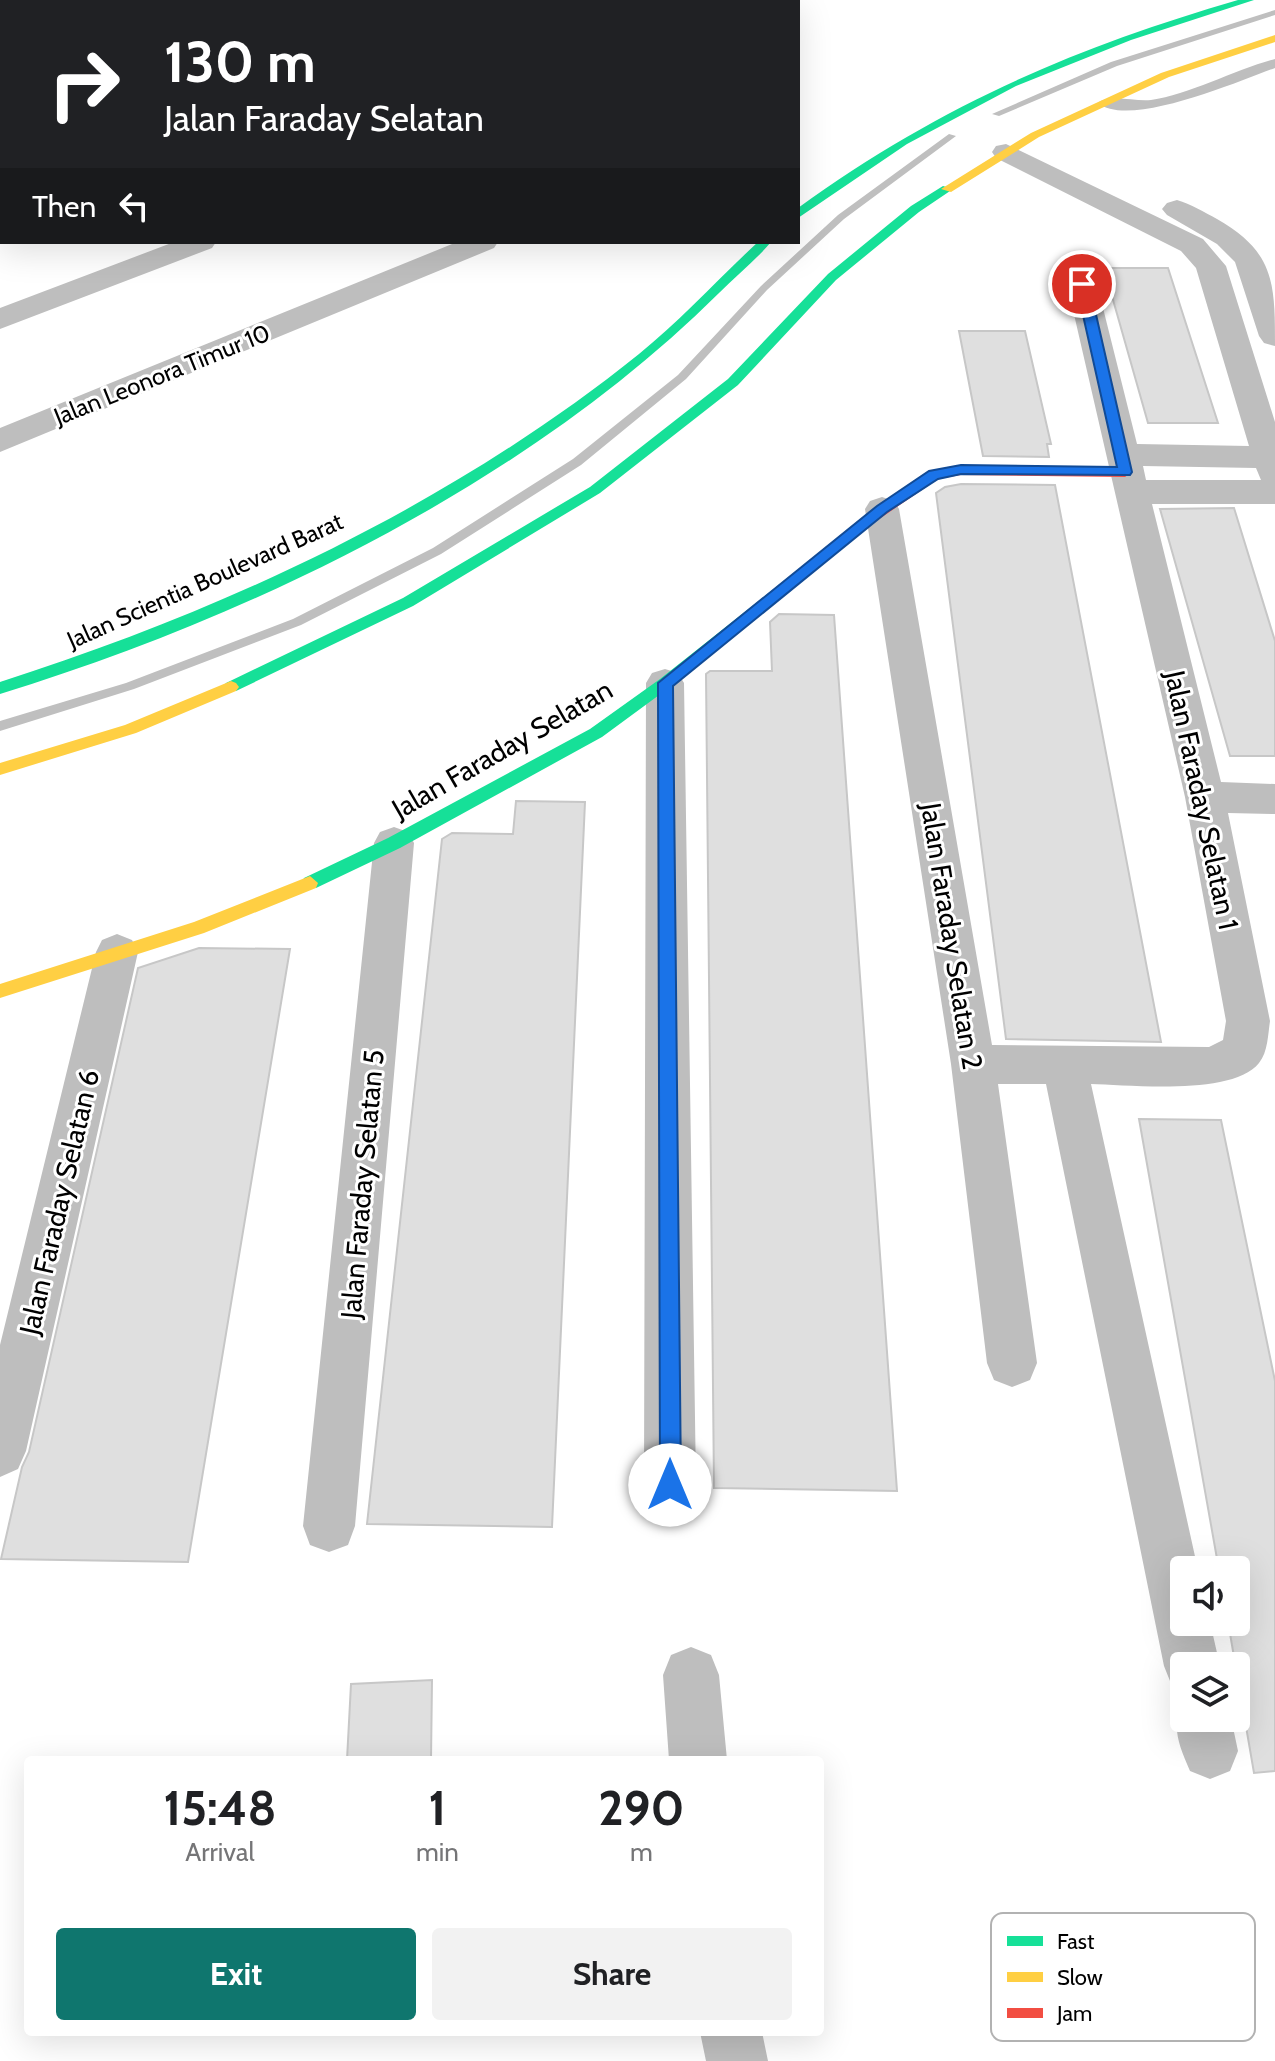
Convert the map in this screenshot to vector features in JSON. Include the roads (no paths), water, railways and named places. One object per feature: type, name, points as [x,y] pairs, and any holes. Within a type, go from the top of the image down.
[{"type":"street","points":[[800,212],[832,186],[970,103],[1087,51],[1249,0]]},
{"type":"street","points":[[0,769],[130,729],[267,672],[408,602],[595,490],[733,382],[832,277],[915,209],[1006,152],[1048,141],[1105,103],[1165,75],[1275,38]]},
{"type":"street","points":[[1006,152],[1192,245],[1211,266],[1273,463],[1126,473]]},
{"type":"street","points":[[1125,180],[1228,238],[1249,259],[1275,336]]},
{"type":"street","points":[[0,319],[196,244]]},
{"type":"street","name":"Jalan Leonora Timur 10","points":[[0,441],[478,244]]},
{"type":"street","name":"Jalan Scientia Boulevard Barat","points":[[0,688],[68,668],[194,617],[323,559],[509,455],[643,357],[763,244]]},
{"type":"street","name":"Jalan Faraday Selatan 1","points":[[973,1064],[1213,1066],[1243,1051],[1248,1021],[1205,797],[1082,284]]},
{"type":"street","name":"Jalan Faraday Selatan","points":[[0,991],[198,928],[278,898],[394,843],[596,733],[665,683],[882,509],[934,475],[961,470],[1126,473]]},
{"type":"street","points":[[1126,473],[1275,492]]},
{"type":"street","name":"Jalan Faraday Selatan 2","points":[[882,509],[973,1064],[1012,1363]]},
{"type":"street","points":[[665,683],[670,1485]]},
{"type":"street","points":[[1205,797],[1275,799]]},
{"type":"street","name":"Jalan Faraday Selatan 5","points":[[329,1526],[394,843]]},
{"type":"street","name":"Jalan Faraday Selatan 6","points":[[0,1451],[117,952]]},
{"type":"street","points":[[1064,1065],[1189,1652]]},
{"type":"street","points":[[691,1675],[698,1756]]},
{"type":"street","points":[[732,2036],[737,2061]]},
{"type":"lane","points":[[1105,103],[1129,106],[1157,104],[1275,63]]},
{"type":"waterway","points":[[996,114],[1114,64],[1275,12]]},
{"type":"waterway","points":[[0,726],[130,686],[297,622],[437,551],[577,462],[682,377],[764,288],[841,217],[952,136]]}]
